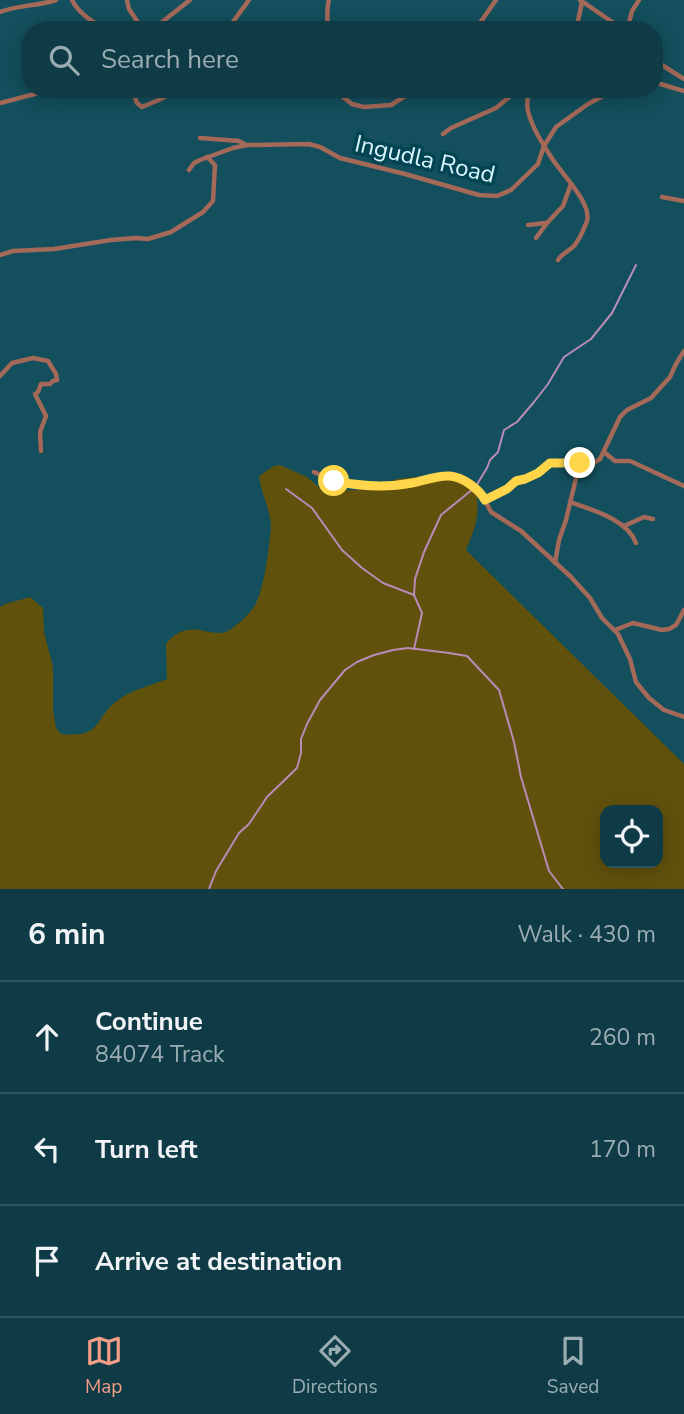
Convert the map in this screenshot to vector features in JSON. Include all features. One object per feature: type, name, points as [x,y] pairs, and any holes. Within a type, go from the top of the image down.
[{"type":"street","points":[[0,12],[56,0]]},
{"type":"street","points":[[72,0],[79,11],[92,21]]},
{"type":"street","points":[[127,0],[137,21]]},
{"type":"street","points":[[163,21],[190,0]]},
{"type":"street","points":[[233,21],[248,0]]},
{"type":"street","points":[[328,21],[329,0]]},
{"type":"street","points":[[481,21],[496,0]]},
{"type":"street","points":[[629,21],[639,0]]},
{"type":"street","points":[[578,21],[581,1],[612,21]]},
{"type":"street","points":[[663,66],[684,79]]},
{"type":"street","points":[[663,85],[684,91]]},
{"type":"street","points":[[0,103],[21,98]]},
{"type":"street","points":[[135,98],[140,107],[143,107],[164,98]]},
{"type":"street","points":[[344,98],[352,104],[364,107],[391,105],[402,98]]},
{"type":"street","points":[[443,134],[496,108],[508,98]]},
{"type":"street","points":[[528,98],[528,111],[537,133],[552,159],[578,192],[587,210],[587,220],[576,243],[561,255],[558,261]]},
{"type":"street","name":"Ingudla Road","points":[[189,170],[196,162],[207,157],[247,145],[314,145],[340,158],[489,197],[501,195],[519,183],[538,164],[550,134],[560,124],[599,98]]},
{"type":"street","points":[[200,138],[239,141],[247,145]]},
{"type":"street","points":[[0,255],[13,251],[54,249],[111,240],[149,239],[170,232],[203,212],[213,201],[215,165],[207,157]]},
{"type":"street","points":[[536,238],[563,206],[571,183]]},
{"type":"street","points":[[662,197],[684,201]]},
{"type":"street","points":[[528,225],[547,223]]},
{"type":"street","points":[[555,563],[577,474],[600,459],[620,417],[627,410],[651,398],[670,377],[684,351]]},
{"type":"street","points":[[0,376],[12,363],[33,358],[48,361],[55,371],[57,380],[50,384],[41,384],[35,394],[46,416],[40,432],[41,451]]},
{"type":"street","points":[[604,452],[615,461],[628,460],[684,486]]},
{"type":"street","points":[[485,500],[507,489],[516,481],[538,473],[550,463],[594,463]]},
{"type":"street","points":[[314,472],[334,481],[365,485],[411,483],[448,476],[458,478],[476,489],[491,512],[520,531],[590,598],[628,652],[636,682],[642,691],[664,710],[684,717]]},
{"type":"street","points":[[570,502],[604,515],[623,526],[632,533],[636,543]]},
{"type":"street","points":[[623,526],[644,517],[653,519]]},
{"type":"street","points":[[615,630],[633,623],[662,630],[669,629],[676,625],[684,610]]},
{"type":"shaded area","points":[[280,465],[307,477],[320,488],[338,491],[426,476],[458,478],[476,489],[476,521],[466,550],[684,764],[684,889],[0,889],[0,607],[30,597],[43,608],[44,632],[53,667],[53,710],[56,728],[61,734],[92,730],[121,698],[167,679],[166,644],[174,636],[193,630],[226,632],[254,607],[264,579],[271,526],[259,476]]},
{"type":"waterway","points":[[476,486],[490,460],[498,452],[504,430],[517,422],[534,402],[564,357],[591,339],[612,313],[636,265]]},
{"type":"waterway","points":[[286,489],[312,508],[342,550],[362,568],[383,583],[414,595]]},
{"type":"waterway","points":[[414,649],[422,613],[414,595],[415,579],[424,552],[441,515],[473,489]]},
{"type":"waterway","points":[[209,889],[216,871],[239,833],[249,824],[267,797],[297,768],[301,739],[320,700],[345,670],[357,662],[374,655],[408,648],[467,656],[499,690],[549,871],[563,889]]},
{"type":"route","points":[[334,481],[399,485],[448,476],[458,478],[476,489],[485,500],[507,489],[516,481],[538,473],[550,463],[580,463]]}]
